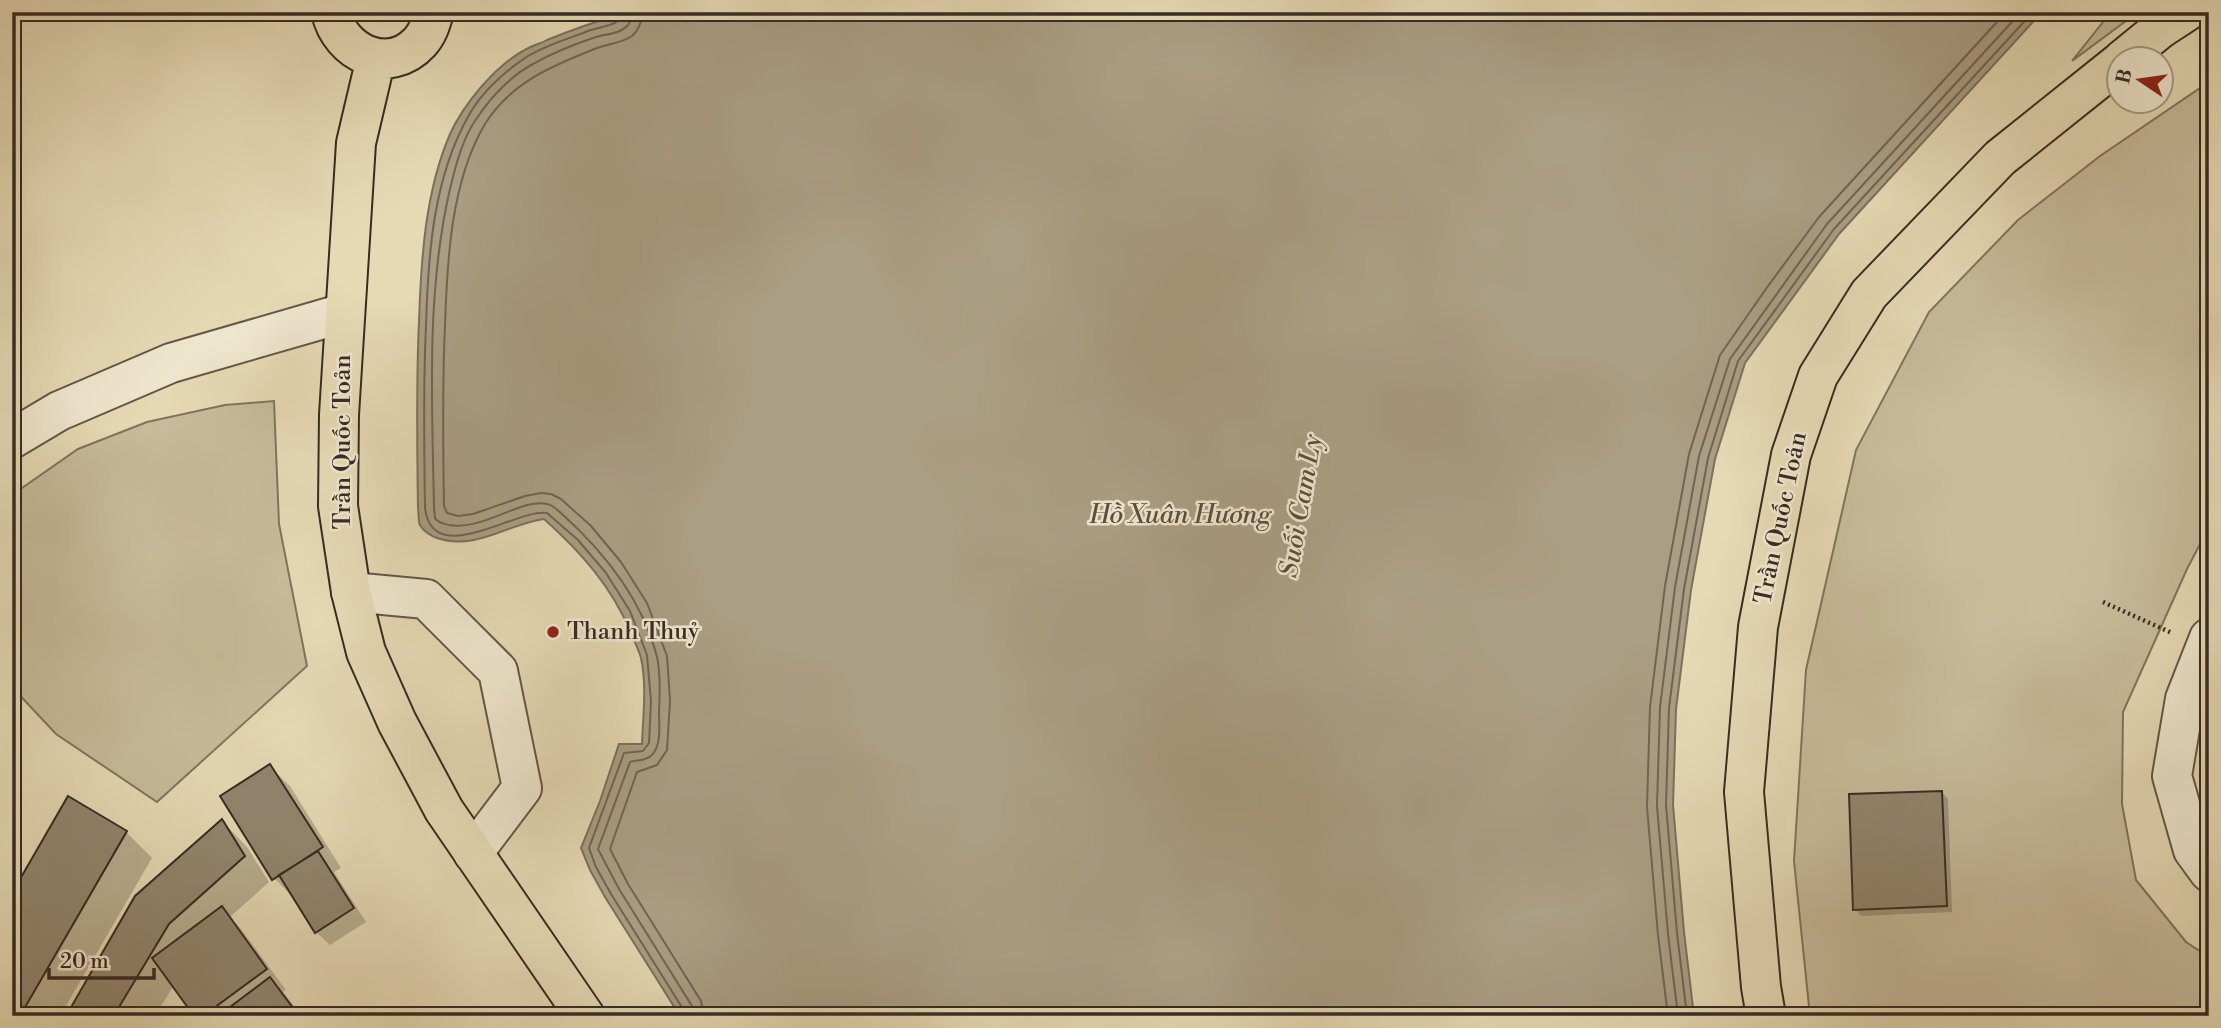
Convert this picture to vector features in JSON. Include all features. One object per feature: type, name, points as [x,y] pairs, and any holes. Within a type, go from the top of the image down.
[{"type":"main road","points":[[331,12],[334,26],[344,41],[358,52],[376,58],[404,54],[419,43],[430,28],[435,12]]},
{"type":"main road","name":"Trần Quốc Toản","points":[[2139,46],[2186,12]]},
{"type":"main road","name":"Trần Quốc Toản","points":[[376,58],[356,144],[339,415],[338,506],[351,592],[366,652],[397,722],[444,810],[585,1016]]},
{"type":"main road","name":"Trần Quốc Toản","points":[[1766,1016],[1761,987],[1744,792],[1758,628],[1791,455],[1818,376],[1869,294],[2000,158],[2106,73]]},
{"type":"street","points":[[12,439],[59,411],[171,363],[344,313]]},
{"type":"street","points":[[351,592],[426,599],[498,671],[522,788],[473,853]]},
{"type":"street","points":[[2207,643],[2185,699],[2172,776],[2193,850],[2209,872]]},
{"type":"path","points":[[2103,602],[2207,643]]},
{"type":"shaded area","points":[[2111,12],[2138,12],[2072,61]]},
{"type":"shaded area","points":[[2209,82],[2209,527],[2187,569],[2123,712],[2122,804],[2136,880],[2186,942],[2209,957],[2209,1016],[1810,1016],[1794,861],[1806,670],[1856,450],[1929,312],[2018,220],[2100,156],[2159,116],[2176,116],[2176,104]]},
{"type":"shaded area","points":[[274,401],[279,524],[307,666],[157,802],[56,734],[12,687],[12,495],[78,449],[147,422],[225,405]]},
{"type":"water","name":"Hồ Xuân Hương","points":[[628,12],[2042,12],[1839,234],[1745,363],[1715,459],[1691,590],[1676,709],[1673,805],[1694,1016],[680,1016],[605,897],[581,848],[619,744],[642,744],[644,679],[641,658],[615,600],[571,544],[544,519],[478,539],[451,541],[435,537],[423,529],[419,523],[418,508],[417,368],[423,251],[435,179],[450,134],[481,87],[512,58],[557,36]]},
{"type":"building","points":[[270,764],[323,847],[272,880],[220,796]]},
{"type":"building","points":[[1942,791],[1947,906],[1853,910],[1849,794]]},
{"type":"building","points":[[68,796],[127,831],[20,1016],[12,1016],[12,893]]},
{"type":"building","points":[[222,819],[245,856],[169,924],[119,1007],[139,1016],[66,1016],[135,896]]},
{"type":"building","points":[[318,851],[354,908],[315,933],[279,875]]},
{"type":"building","points":[[222,906],[267,969],[203,1016],[194,1016],[152,958]]},
{"type":"building","points":[[270,977],[299,1016],[218,1016]]},
{"type":"place","name":"Thanh Thuỷ","points":[[553,632]]},
{"type":"water label","name":"Suối Cam Ly","points":[[1301,506]]}]
